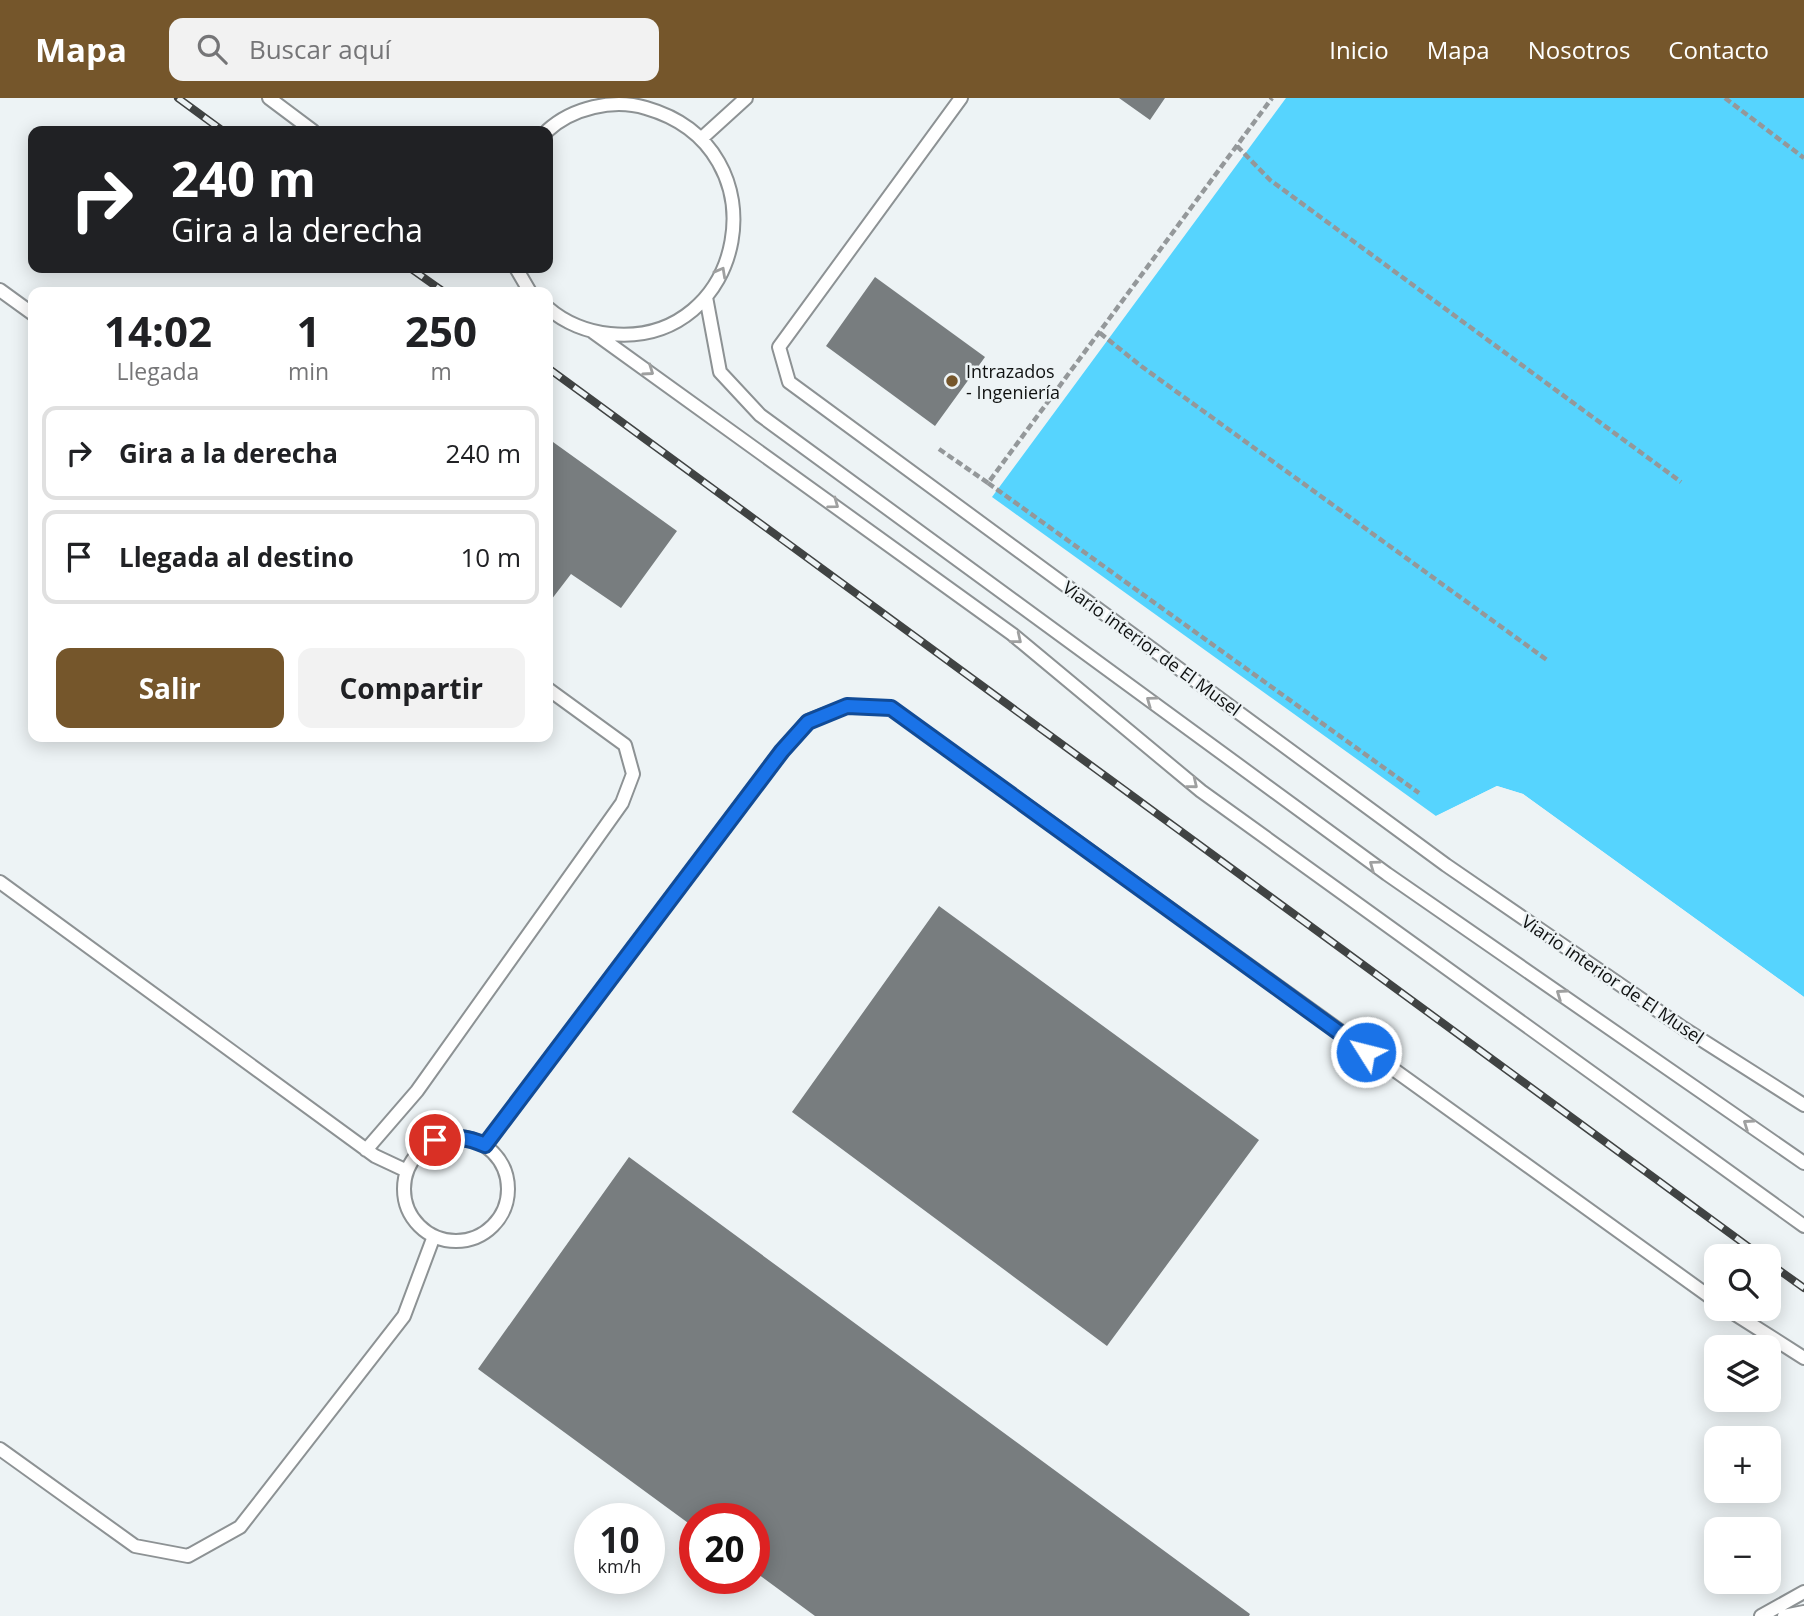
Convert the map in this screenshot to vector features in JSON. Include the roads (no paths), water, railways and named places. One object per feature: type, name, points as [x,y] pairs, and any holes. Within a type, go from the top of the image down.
[{"type":"lane","points":[[269,98],[306,126]]},
{"type":"lane","points":[[702,138],[746,98]]},
{"type":"lane","name":"Viario interior de El Musel","points":[[961,98],[779,347],[789,382],[1446,865],[1683,1028],[1804,1105]]},
{"type":"lane","points":[[553,126],[593,107],[632,104],[670,115],[702,138],[722,166],[734,199],[735,234],[725,268],[706,297],[682,317],[654,330],[624,335],[593,332]]},
{"type":"lane","points":[[0,290],[28,310]]},
{"type":"lane","points":[[706,297],[720,372],[760,415],[1387,874],[1804,1163]]},
{"type":"lane","points":[[553,313],[558,318],[593,332],[1012,634],[1201,791],[1804,1226]]},
{"type":"lane","points":[[366,1150],[417,1091],[622,803],[633,774],[625,746],[553,693]]},
{"type":"lane","points":[[485,1145],[782,751],[808,722],[847,706],[891,708],[1704,1293]]},
{"type":"lane","points":[[0,881],[366,1150],[407,1171]]},
{"type":"lane","points":[[452,1136],[469,1138],[485,1145],[497,1157],[505,1172],[508,1189],[496,1222],[483,1233],[468,1239],[450,1241],[434,1236],[420,1226],[409,1213],[404,1196],[407,1171],[421,1149],[435,1140],[452,1136]]},
{"type":"lane","points":[[0,1449],[135,1546],[188,1556],[240,1527],[404,1315],[434,1236]]},
{"type":"lane","points":[[1746,1321],[1804,1358]]},
{"type":"lane","points":[[1761,1616],[1804,1592]]},
{"type":"lane","points":[[1784,1616],[1804,1612]]},
{"type":"water","points":[[1286,98],[1804,98],[1804,997],[1523,794],[1497,786],[1436,816],[992,497]]},
{"type":"railway","points":[[178,98],[216,126]]},
{"type":"railway","points":[[417,273],[437,287]]},
{"type":"railway","points":[[553,372],[1745,1244]]},
{"type":"railway","points":[[1781,1272],[1804,1288]]},
{"type":"place","name":"Intrazados - Ingeniería","points":[[952,381]]}]
